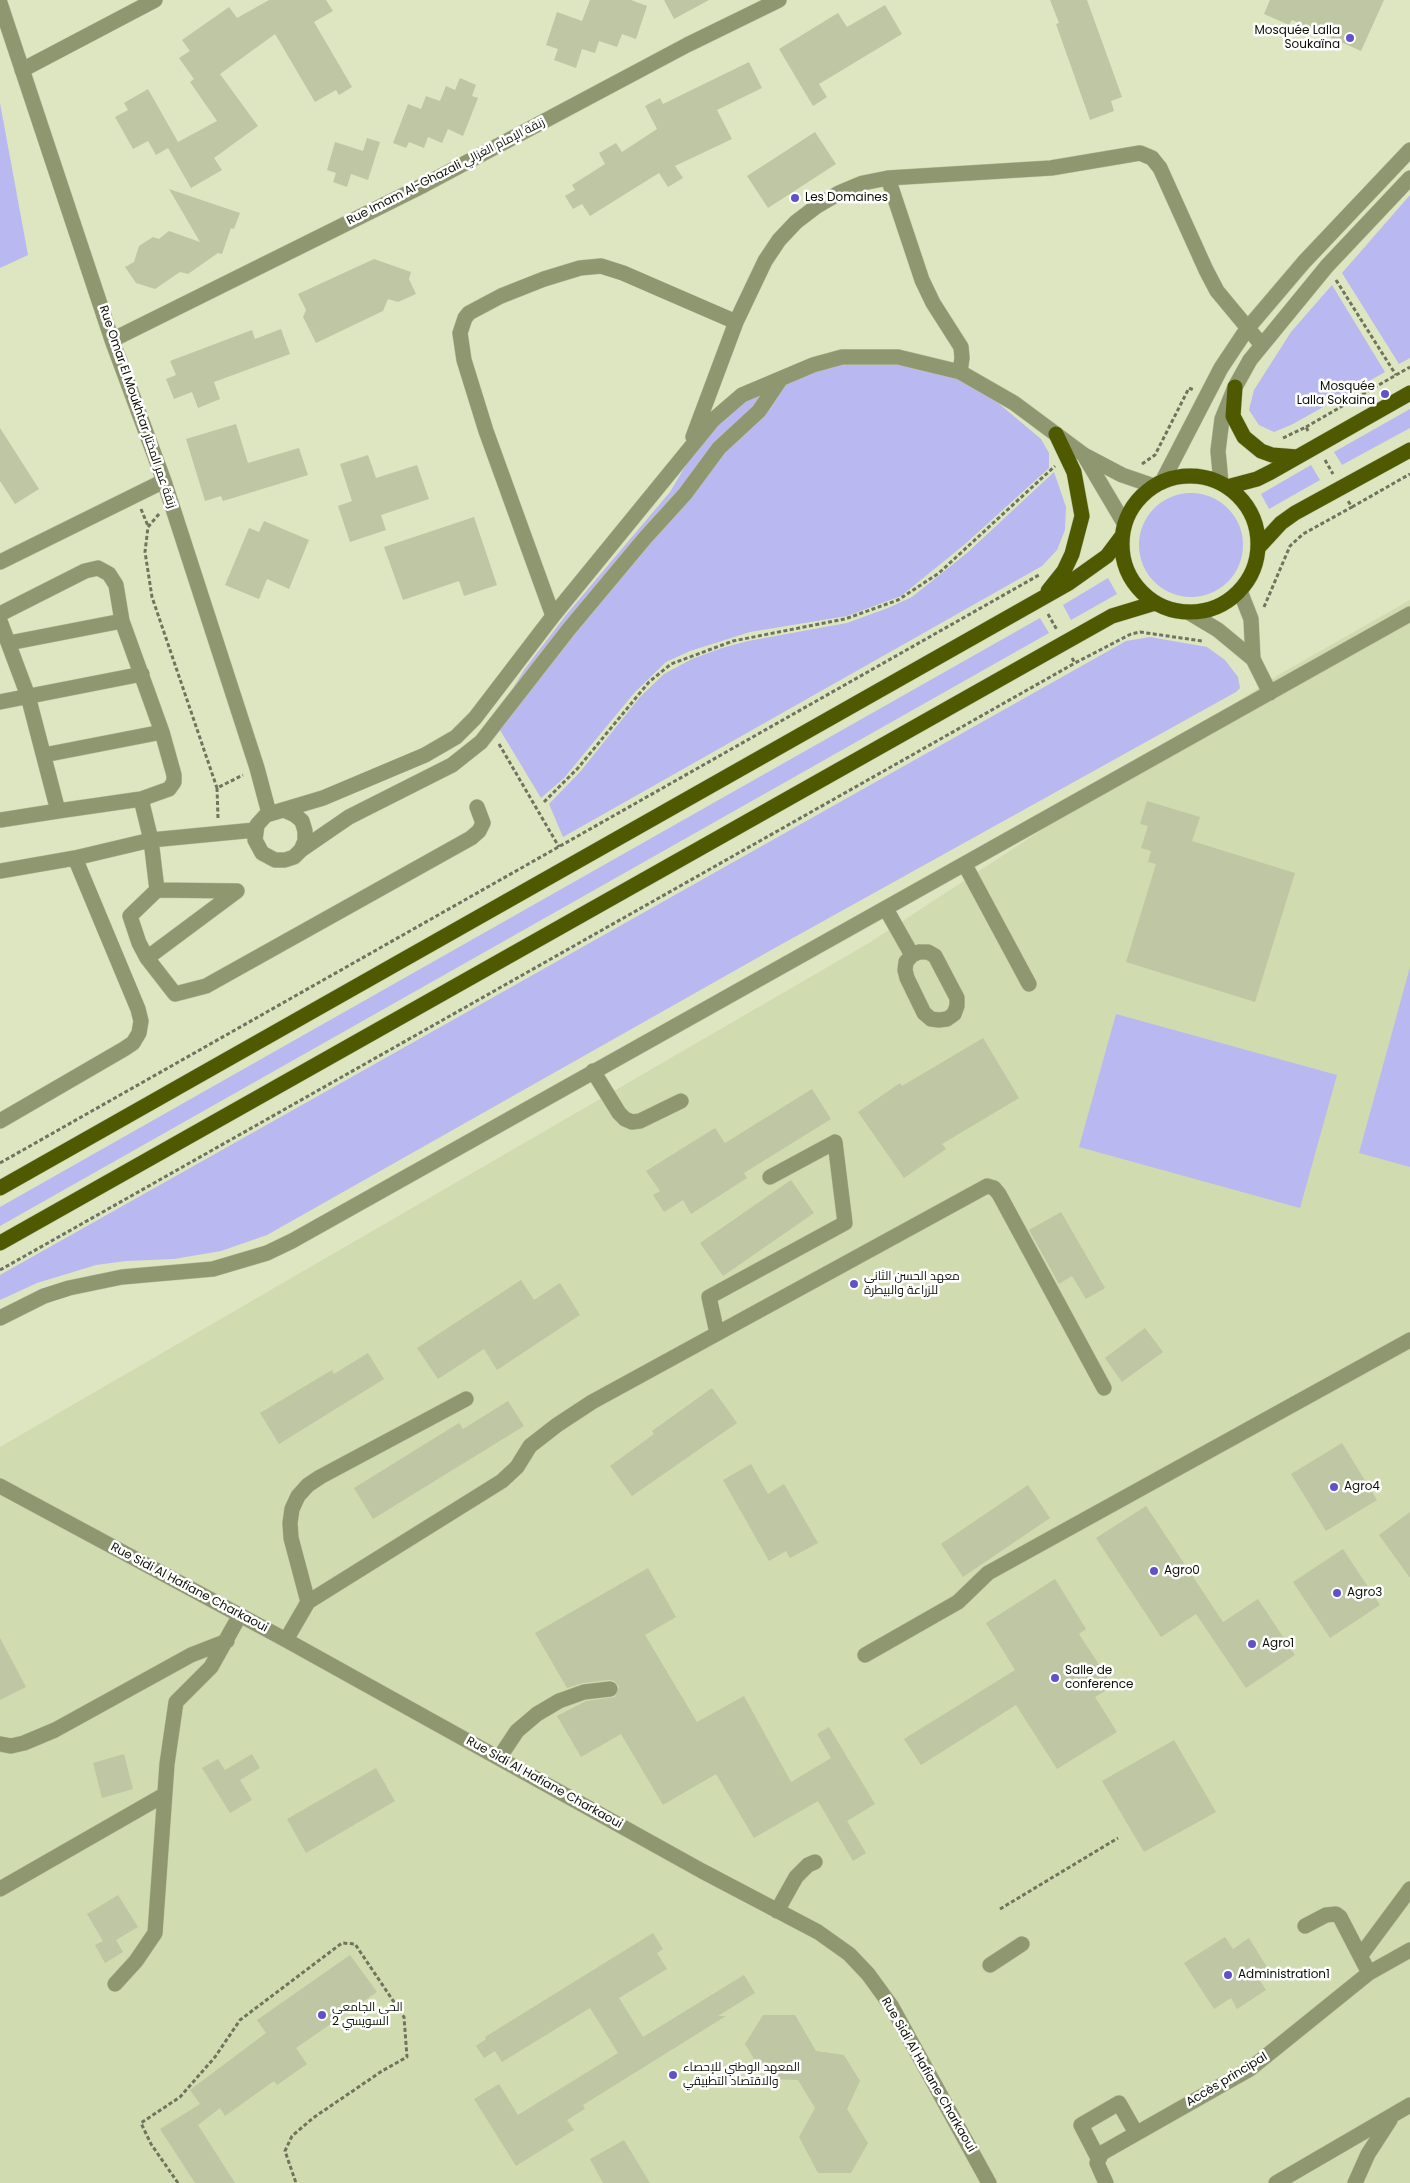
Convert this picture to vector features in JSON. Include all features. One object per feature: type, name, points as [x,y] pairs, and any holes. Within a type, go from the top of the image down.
[{"type":"main road","points":[[1235,387],[1233,416],[1244,437],[1261,451],[1272,455],[1297,458]]},
{"type":"main road","points":[[1224,485],[1257,479],[1410,393]]},
{"type":"main road","points":[[1040,599],[1064,571],[1072,554],[1082,516],[1078,487],[1061,460],[1056,434]]},
{"type":"main road","points":[[1258,548],[1281,524],[1410,450]]},
{"type":"main road","points":[[0,1188],[1089,571],[1107,556],[1123,530],[1131,509],[1141,496],[1158,484],[1192,476],[1224,485],[1237,494],[1252,513],[1256,524],[1258,548],[1253,571],[1240,591],[1225,603],[1207,610],[1188,612],[1166,608],[1155,603],[1131,579],[1123,558],[1123,530]]},
{"type":"main road","points":[[0,1243],[1112,616],[1155,603]]},
{"type":"street","points":[[22,70],[155,0]]},
{"type":"street","name":"Rue Imam Al-Ghazali زنقة الإمام الغزالي","points":[[112,340],[424,185],[687,45],[779,0]]},
{"type":"street","name":"Rue Omar El Moukhtar زنقة عمر المختار","points":[[0,3],[112,340],[164,481],[257,768],[269,812]]},
{"type":"street","points":[[780,380],[759,411],[719,448],[685,494],[645,538],[569,629],[492,731],[469,753],[452,765],[349,817],[294,856],[285,860],[271,858],[262,853],[257,845],[256,830],[259,821],[269,812],[286,810],[323,798],[425,755],[456,737],[476,718],[553,616],[712,420],[742,396],[813,365],[835,359],[870,356],[906,358],[960,372],[1014,403],[1084,455],[1122,475],[1158,484],[1207,394],[1247,329],[1304,262],[1410,150]]},
{"type":"street","points":[[689,448],[736,322],[765,261],[779,240],[796,222],[817,206],[839,193],[863,183],[888,178],[1051,168],[1140,153],[1152,158],[1160,168],[1206,270],[1227,305],[1261,344]]},
{"type":"street","points":[[888,178],[922,280],[933,303],[961,347],[960,372]]},
{"type":"street","points":[[1224,485],[1218,459],[1222,419],[1235,387],[1261,344],[1328,266],[1410,178]]},
{"type":"street","points":[[553,616],[501,474],[464,360],[460,333],[465,318],[469,313],[501,296],[544,279],[580,268],[601,266],[623,273],[736,322]]},
{"type":"street","points":[[1084,455],[1123,530]]},
{"type":"street","points":[[0,562],[164,481]]},
{"type":"street","points":[[0,614],[85,571],[98,568],[109,574],[116,584],[122,621],[162,732],[174,775],[174,782],[169,789],[142,799],[0,820]]},
{"type":"street","points":[[1240,591],[1251,619],[1253,659],[1270,693]]},
{"type":"street","points":[[1188,612],[1218,630],[1253,659]]},
{"type":"street","points":[[0,1318],[44,1296],[96,1281],[212,1270],[267,1253],[965,865],[1410,614]]},
{"type":"street","points":[[58,811],[28,696],[4,633],[122,621]]},
{"type":"street","points":[[0,702],[142,674]]},
{"type":"street","points":[[44,754],[162,732]]},
{"type":"street","points":[[142,799],[151,840],[157,890]]},
{"type":"street","points":[[147,958],[237,890],[157,890],[130,916],[139,943],[147,958],[175,994],[206,986],[471,838],[479,831],[483,823],[477,807]]},
{"type":"street","points":[[286,810],[299,818],[304,826],[305,841],[302,850]]},
{"type":"street","points":[[0,871],[75,858],[151,840],[256,830]]},
{"type":"street","points":[[0,1121],[124,1050],[133,1043],[139,1033],[141,1021],[138,1010],[75,858]]},
{"type":"street","points":[[965,865],[1029,984]]},
{"type":"street","points":[[886,909],[912,955]]},
{"type":"street","points":[[593,1071],[619,1113],[625,1119],[632,1122],[640,1121],[681,1101]]},
{"type":"street","points":[[717,1333],[708,1297],[846,1223],[836,1142],[770,1177]]},
{"type":"street","points":[[286,1640],[308,1602],[502,1481],[517,1467],[530,1446],[592,1402],[987,1186],[994,1188],[999,1194],[1104,1388]]},
{"type":"street","points":[[865,1655],[958,1602],[988,1573],[1410,1340]]},
{"type":"street","points":[[308,1602],[291,1538],[290,1523],[292,1509],[298,1496],[308,1485],[320,1477],[466,1399]]},
{"type":"street","name":"Rue Sidi Al Hafiane Charkaoui","points":[[0,1486],[286,1640],[818,1932],[849,1954],[868,1974],[892,2007],[990,2183]]},
{"type":"street","points":[[115,1984],[136,1960],[155,1933],[164,1795],[169,1743],[176,1702],[211,1667],[240,1615]]},
{"type":"street","points":[[0,1744],[11,1746],[55,1730],[191,1655],[227,1641]]},
{"type":"street","points":[[499,1758],[517,1731],[536,1714],[559,1701],[584,1692],[610,1689]]},
{"type":"street","points":[[0,1889],[164,1795]]},
{"type":"street","points":[[777,1911],[796,1877],[808,1865],[815,1862]]},
{"type":"street","points":[[1361,1955],[1410,1889]]},
{"type":"street","points":[[1305,1926],[1326,1915],[1336,1914],[1340,1917],[1369,1973]]},
{"type":"street","points":[[990,1965],[1022,1944]]},
{"type":"street","name":"Accès principal","points":[[1098,2158],[1102,2153],[1136,2133],[1250,2069],[1369,1973],[1410,1950]]},
{"type":"street","points":[[1106,2183],[1099,2171],[1098,2158],[1081,2125],[1118,2103],[1136,2133]]},
{"type":"street","points":[[1276,2183],[1410,2105]]},
{"type":"street","points":[[1355,2183],[1368,2154],[1393,2114]]},
{"type":"street","points":[[1368,2154],[1368,2183]]},
{"type":"path","points":[[1328,266],[1396,374]]},
{"type":"path","points":[[1281,438],[1290,436],[1410,367]]},
{"type":"path","points":[[1138,465],[1146,463],[1155,455],[1189,388],[1207,394]]},
{"type":"path","points":[[1306,427],[1352,507]]},
{"type":"path","points":[[1059,473],[1061,460]]},
{"type":"path","points":[[544,802],[578,768],[649,682],[671,664],[733,641],[845,620],[898,600],[939,573],[1061,460]]},
{"type":"path","points":[[1262,611],[1290,546],[1303,534],[1410,474]]},
{"type":"path","points":[[170,501],[148,527],[145,552],[152,598],[217,788],[219,803],[217,833]]},
{"type":"path","points":[[0,1163],[1043,573]]},
{"type":"path","points":[[1030,580],[1075,663]]},
{"type":"path","points":[[0,1270],[1075,663],[1131,634],[1140,632],[1211,644]]},
{"type":"path","points":[[492,731],[559,847]]},
{"type":"path","points":[[217,788],[257,768]]},
{"type":"path","points":[[1000,1909],[1118,1838]]},
{"type":"path","points":[[178,2183],[151,2144],[141,2123],[180,2097],[215,2057],[240,2020],[342,1943],[355,1944],[404,2016],[407,2057],[312,2118],[292,2136],[285,2151],[296,2183]]},
{"type":"shaded area","points":[[0,103],[28,255],[0,268]]},
{"type":"shaded area","points":[[1410,195],[1410,358],[1399,364],[1342,273]]},
{"type":"shaded area","points":[[1332,285],[1385,372],[1293,424],[1274,432],[1259,425],[1249,410],[1254,390],[1291,332]]},
{"type":"shaded area","points":[[866,358],[951,374],[997,402],[1041,439],[1049,453],[1049,468],[964,545],[901,596],[847,616],[750,632],[690,651],[666,662],[635,692],[564,778],[541,798],[494,720],[524,670],[566,615],[670,492],[699,443],[741,404],[786,378]]},
{"type":"shaded area","points":[[1410,409],[1410,428],[1342,465],[1334,452]]},
{"type":"shaded area","points":[[1311,465],[1320,480],[1269,509],[1261,494]]},
{"type":"shaded area","points":[[1054,472],[1066,507],[1065,530],[1057,550],[1042,566],[563,837],[549,804],[580,772],[640,697],[664,674],[692,659],[722,648],[748,641],[847,623],[912,597],[967,553]]},
{"type":"shaded area","points":[[1191,493],[1211,497],[1220,501],[1228,508],[1235,516],[1239,525],[1243,545],[1239,565],[1235,574],[1228,582],[1220,589],[1211,593],[1191,597],[1171,593],[1162,589],[1154,582],[1147,574],[1143,565],[1139,545],[1143,525],[1147,516],[1154,508],[1162,501],[1171,497]]},
{"type":"shaded area","points":[[1108,578],[1117,594],[1071,620],[1063,605]]},
{"type":"shaded area","name":"معهد الحسن الثاني للزراعة والبيطرة","points":[[1410,600],[1410,2183],[0,2183],[0,1447],[869,943],[1280,674]]},
{"type":"shaded area","points":[[1040,618],[1049,633],[0,1226],[0,1207]]},
{"type":"shaded area","points":[[1150,637],[1207,647],[1225,660],[1238,677],[1240,688],[1236,692],[773,949],[267,1235],[221,1251],[174,1259],[126,1261],[96,1265],[37,1283],[0,1300],[0,1275],[1126,641]]},
{"type":"shaded area","points":[[1410,967],[1410,1167],[1359,1153]]},
{"type":"shaded area","points":[[1116,1014],[1337,1075],[1300,1208],[1079,1147]]},
{"type":"building","points":[[269,0],[326,0],[333,11],[314,22],[352,87],[339,95],[336,90],[315,102],[275,34],[220,74],[258,126],[214,158],[222,170],[191,188],[168,148],[156,155],[148,141],[133,149],[115,117],[128,110],[124,103],[148,89],[178,142],[217,121],[190,82],[194,79],[179,58],[190,51],[182,40],[229,7],[237,18]]},
{"type":"building","points":[[590,0],[631,0],[647,6],[636,39],[622,34],[617,47],[599,41],[595,53],[582,49],[576,68],[554,60],[558,49],[546,45],[557,12],[582,21]]},
{"type":"building","points":[[664,0],[709,0],[674,19]]},
{"type":"building","points":[[1050,0],[1087,0],[1122,97],[1111,101],[1114,111],[1090,120],[1056,24],[1059,23]]},
{"type":"building","name":"Mosquée Lalla Soukaïna","points":[[1270,0],[1384,0],[1361,51],[1292,20],[1289,25],[1264,14]]},
{"type":"building","points":[[885,5],[902,34],[819,84],[827,97],[813,106],[779,49],[838,13],[847,27]]},
{"type":"building","points":[[749,62],[762,88],[717,110],[732,139],[675,166],[683,178],[668,187],[659,173],[590,216],[582,204],[573,209],[565,196],[575,190],[572,185],[605,164],[599,153],[616,143],[622,152],[657,129],[645,106],[660,98],[663,104]]},
{"type":"building","points":[[460,78],[476,85],[472,96],[478,98],[463,136],[448,129],[442,143],[428,137],[424,148],[409,142],[406,148],[393,143],[408,104],[421,109],[426,96],[440,101],[446,86],[455,90]]},
{"type":"building","points":[[815,132],[836,164],[768,208],[747,176]]},
{"type":"building","points":[[367,138],[380,142],[368,180],[351,174],[347,187],[333,182],[336,173],[327,170],[335,142],[363,151]]},
{"type":"building","points":[[169,189],[240,213],[234,229],[231,228],[222,254],[218,253],[188,274],[180,272],[155,289],[136,283],[125,267],[134,262],[139,246],[153,237],[159,239],[169,231],[200,242]]},
{"type":"building","points":[[374,259],[411,272],[409,279],[416,294],[398,302],[388,299],[383,311],[316,343],[303,317],[306,310],[298,294]]},
{"type":"building","points":[[281,329],[290,354],[214,382],[220,399],[198,408],[192,392],[174,399],[166,379],[176,375],[170,361],[252,330],[255,339]]},
{"type":"building","points":[[236,424],[248,463],[299,448],[308,475],[223,501],[221,496],[205,501],[186,439]]},
{"type":"building","points":[[0,428],[39,489],[15,504],[0,481]]},
{"type":"building","points":[[368,455],[376,478],[417,465],[429,499],[381,515],[386,530],[350,542],[338,506],[352,501],[340,464]]},
{"type":"building","points":[[474,517],[497,585],[464,596],[459,581],[403,600],[384,547]]},
{"type":"building","points":[[264,521],[309,540],[289,589],[267,579],[259,599],[225,585],[249,528],[259,532]]},
{"type":"building","points":[[1147,801],[1200,817],[1192,841],[1295,873],[1255,1002],[1126,962],[1156,864],[1148,862],[1151,851],[1141,848],[1148,826],[1140,824]]},
{"type":"building","points":[[983,1038],[1019,1098],[942,1144],[946,1149],[904,1178],[858,1112],[900,1083],[902,1086]]},
{"type":"building","points":[[812,1089],[831,1119],[744,1173],[747,1178],[691,1214],[683,1200],[664,1212],[653,1195],[660,1191],[646,1171],[715,1128],[725,1143]]},
{"type":"building","points":[[791,1180],[814,1213],[723,1276],[700,1243]]},
{"type":"building","points":[[1061,1212],[1105,1288],[1086,1299],[1072,1276],[1059,1284],[1029,1230]]},
{"type":"building","points":[[521,1280],[534,1300],[560,1283],[580,1315],[497,1370],[484,1349],[438,1379],[417,1348]]},
{"type":"building","points":[[1145,1328],[1163,1352],[1122,1382],[1105,1358]]},
{"type":"building","points":[[368,1353],[384,1379],[279,1444],[260,1413],[332,1370],[334,1374]]},
{"type":"building","points":[[712,1388],[737,1423],[632,1496],[610,1466],[654,1434],[652,1431]]},
{"type":"building","points":[[508,1401],[524,1426],[373,1519],[354,1488],[459,1423],[463,1429]]},
{"type":"building","name":"Agro4","points":[[1342,1443],[1377,1500],[1326,1531],[1291,1474]]},
{"type":"building","points":[[751,1464],[768,1494],[784,1484],[818,1543],[790,1558],[786,1551],[769,1561],[723,1480]]},
{"type":"building","points":[[1028,1485],[1050,1518],[963,1577],[941,1544]]},
{"type":"building","name":"Agro0","points":[[1146,1506],[1223,1622],[1258,1599],[1295,1655],[1246,1688],[1196,1614],[1161,1637],[1096,1538]]},
{"type":"building","points":[[1410,1512],[1410,1578],[1379,1535]]},
{"type":"building","name":"Agro3","points":[[1343,1549],[1380,1605],[1330,1638],[1293,1582]]},
{"type":"building","points":[[648,1568],[676,1617],[645,1635],[697,1722],[744,1696],[791,1782],[831,1758],[817,1734],[829,1727],[875,1804],[847,1821],[866,1853],[853,1861],[818,1801],[754,1838],[716,1774],[663,1805],[621,1734],[581,1757],[557,1716],[586,1701],[615,1697],[619,1687],[614,1681],[609,1680],[583,1683],[567,1688],[535,1633]]},
{"type":"building","name":"Salle de conference","points":[[1055,1579],[1086,1629],[1079,1634],[1113,1686],[1095,1697],[1117,1732],[1057,1769],[1016,1705],[921,1765],[904,1739],[1015,1670],[986,1623]]},
{"type":"building","points":[[0,1638],[26,1687],[0,1700]]},
{"type":"building","points":[[1174,1740],[1216,1812],[1144,1852],[1102,1781]]},
{"type":"building","points":[[124,1754],[133,1789],[102,1798],[93,1763]]},
{"type":"building","points":[[252,1754],[260,1768],[240,1780],[252,1800],[230,1813],[202,1768],[218,1759],[225,1770]]},
{"type":"building","points":[[376,1768],[395,1801],[306,1853],[287,1819]]},
{"type":"building","points":[[118,1895],[138,1927],[116,1940],[123,1952],[105,1963],[95,1945],[103,1941],[87,1914]]},
{"type":"building","points":[[653,1933],[663,1949],[657,1953],[667,1969],[619,1998],[643,2037],[744,1975],[755,1993],[718,2016],[726,2016],[583,2105],[585,2109],[567,2120],[574,2130],[516,2166],[474,2099],[499,2084],[518,2115],[618,2053],[590,2008],[502,2062],[495,2051],[484,2058],[476,2046],[486,2039],[485,2037]]},
{"type":"building","name":"Administration1","points":[[1225,1937],[1233,1949],[1249,1938],[1270,1972],[1259,1979],[1266,1990],[1237,2009],[1231,1998],[1214,2009],[1184,1963]]},
{"type":"building","points":[[350,1955],[377,1992],[296,2048],[307,2064],[277,2085],[274,2081],[225,2116],[220,2108],[198,2125],[235,2183],[195,2183],[160,2129],[200,2104],[190,2090],[266,2033],[257,2020]]},
{"type":"building","points":[[763,2015],[795,2015],[816,2051],[844,2055],[860,2081],[847,2109],[868,2143],[851,2173],[818,2173],[799,2137],[815,2108],[798,2080],[766,2079],[745,2044]]},
{"type":"building","points":[[624,2140],[650,2183],[603,2183],[590,2159]]},
{"type":"place","name":"Mosquée Lalla Soukaïna","points":[[1350,38]]},
{"type":"place","name":"Les Domaines","points":[[795,198]]},
{"type":"place","name":"Mosquée Lalla Sokaina","points":[[1385,394]]},
{"type":"place","name":"معهد الحسن الثاني للزراعة والبيطرة","points":[[854,1284]]},
{"type":"place","name":"Agro4","points":[[1334,1487]]},
{"type":"place","name":"Agro0","points":[[1154,1571]]},
{"type":"place","name":"Agro3","points":[[1337,1593]]},
{"type":"place","name":"Agro1","points":[[1252,1644]]},
{"type":"place","name":"Salle de conference","points":[[1055,1678]]},
{"type":"place","name":"Administration1","points":[[1228,1975]]},
{"type":"place","name":"الحي الجامعي السويسي 2","points":[[322,2015]]},
{"type":"place","name":"المعهد الوطني للإحصاء والاقتصاد التطبيقي","points":[[673,2075]]}]
